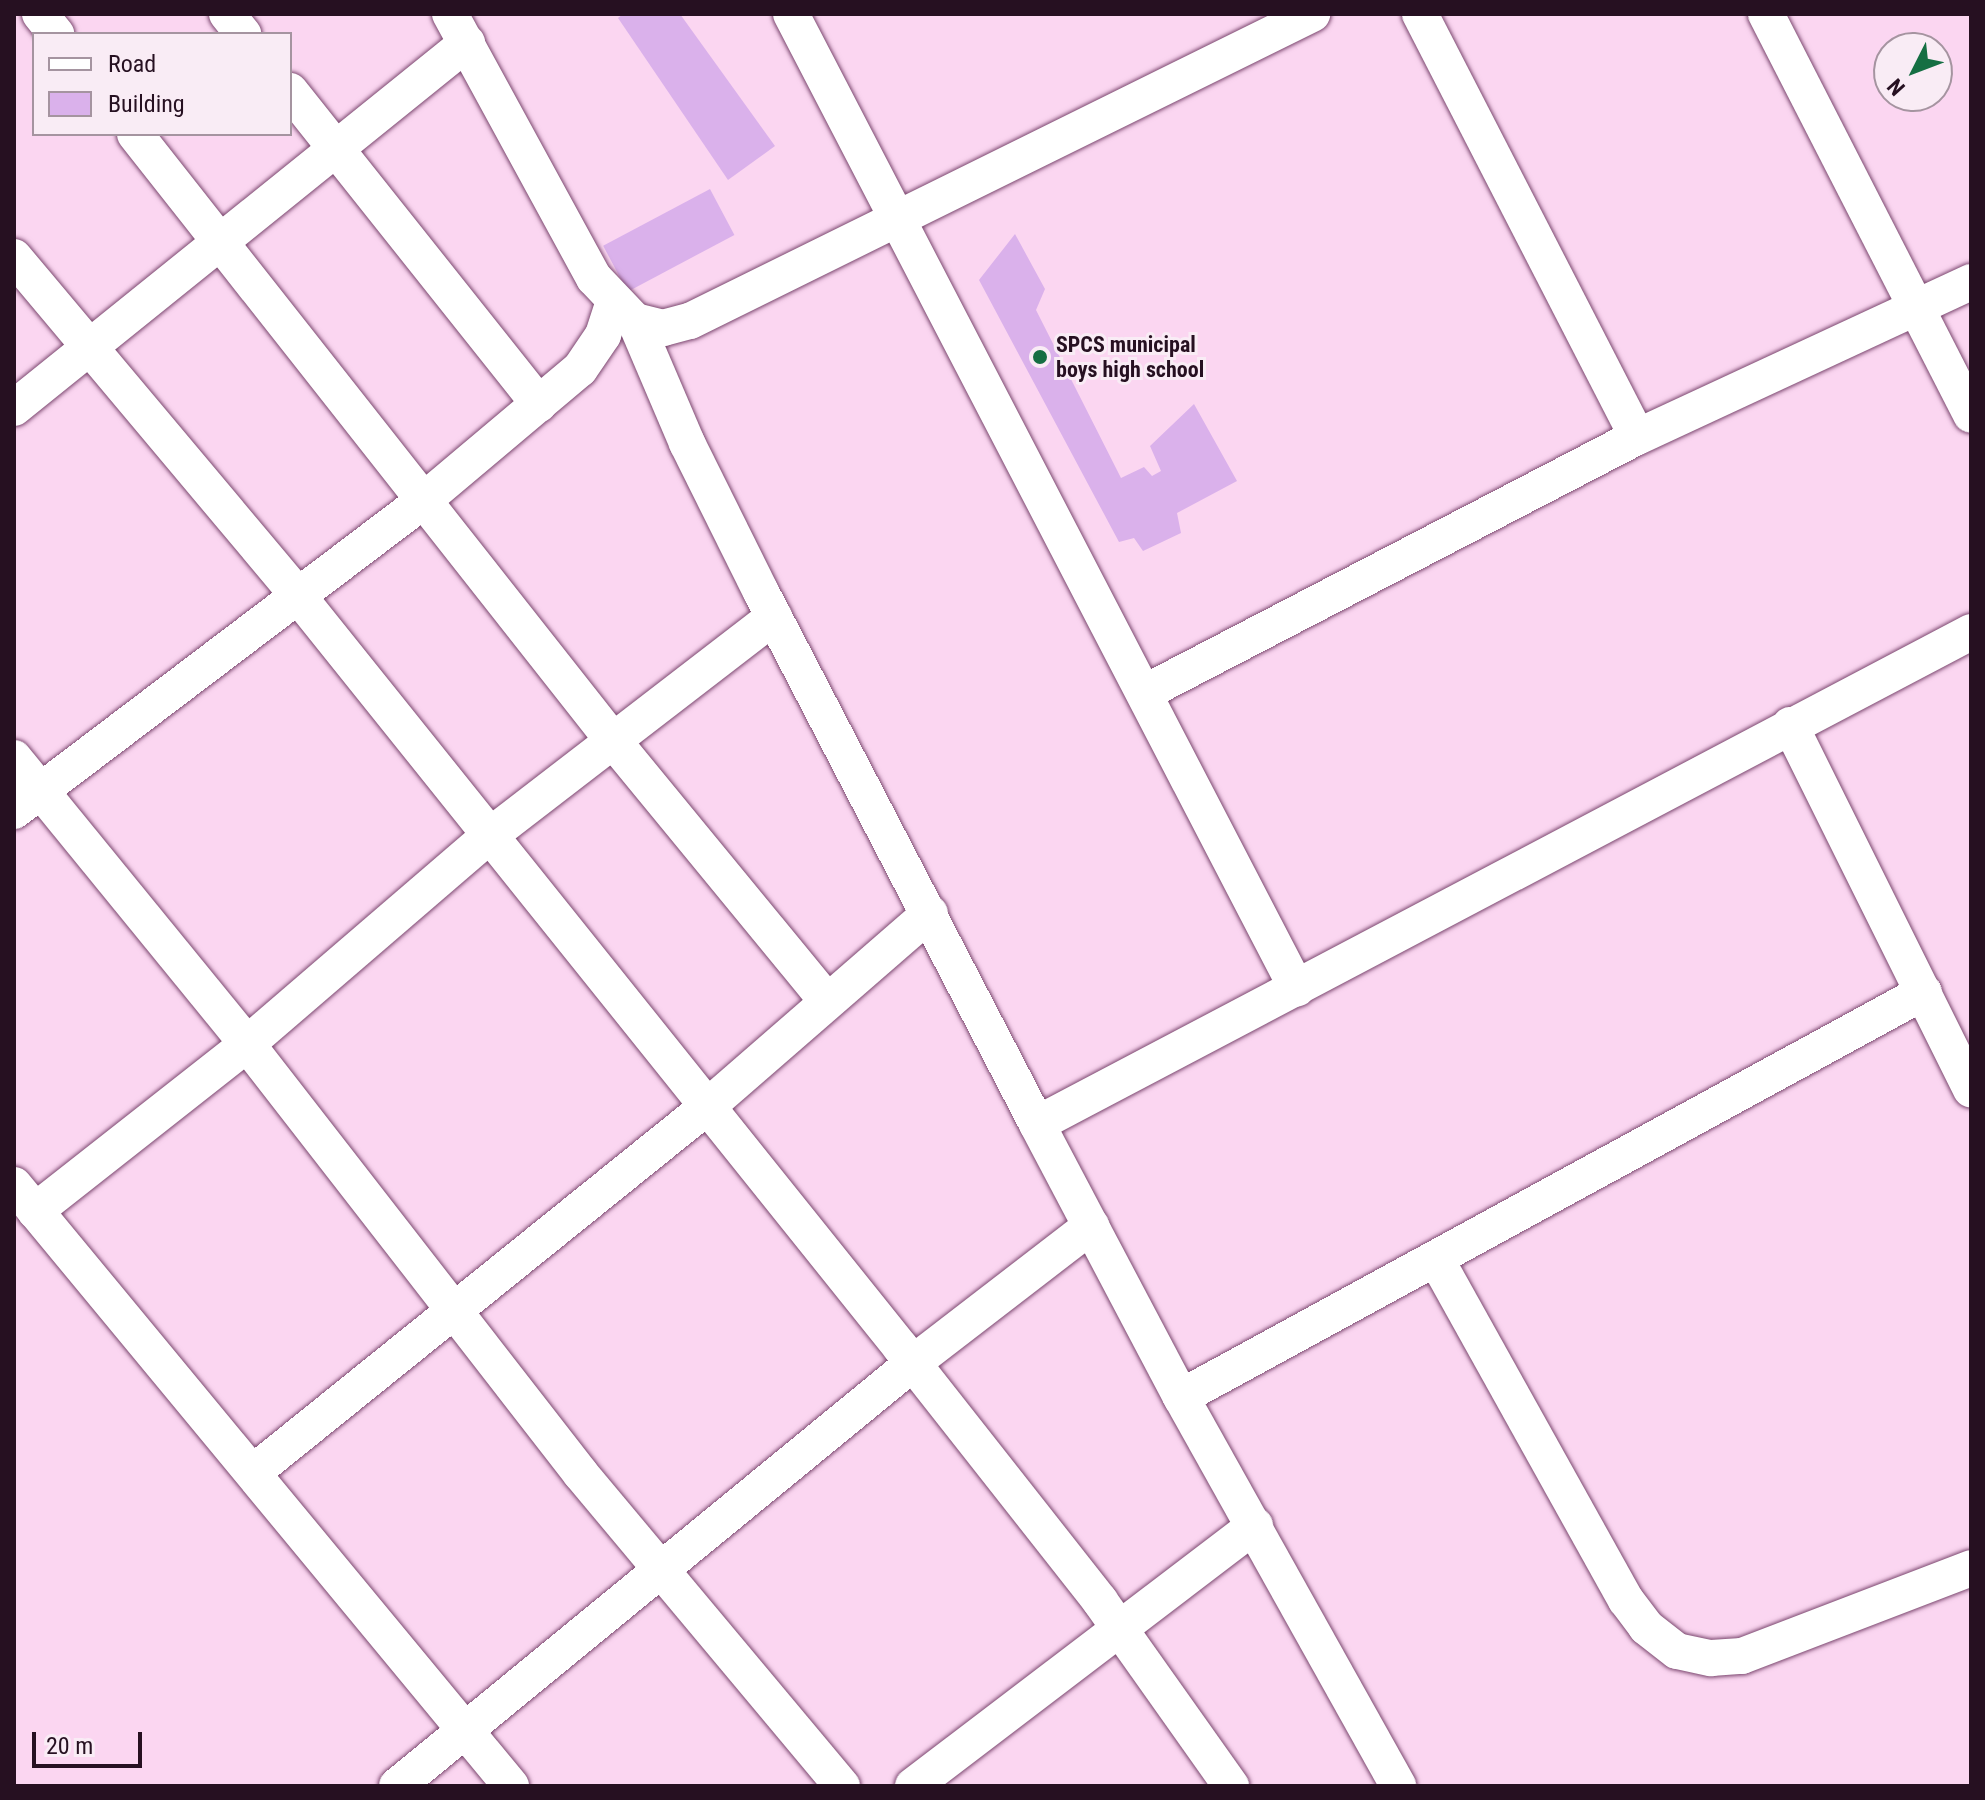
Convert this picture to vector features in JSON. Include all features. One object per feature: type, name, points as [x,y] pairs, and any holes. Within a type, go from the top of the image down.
[{"type":"street","points":[[40,14],[54,32]]},
{"type":"street","points":[[227,14],[241,32]]},
{"type":"street","points":[[791,14],[901,218],[1297,989]]},
{"type":"street","points":[[624,312],[663,328],[690,321],[1312,14]]},
{"type":"street","points":[[1420,14],[1637,437]]},
{"type":"street","points":[[1766,14],[1971,415]]},
{"type":"street","points":[[14,408],[337,148],[458,29],[624,312],[774,617],[1037,1124],[1181,1397],[1398,1786]]},
{"type":"street","points":[[292,93],[539,404]]},
{"type":"street","points":[[137,136],[611,738],[827,1001]]},
{"type":"street","points":[[14,257],[299,597],[488,837],[913,1363],[1119,1628],[1231,1786]]},
{"type":"street","points":[[1146,692],[1637,437],[1971,282]]},
{"type":"street","points":[[27,801],[423,501],[539,404],[594,353],[624,312]]},
{"type":"street","points":[[511,1786],[467,1728],[255,1471],[25,1198],[247,1044],[488,837],[611,738],[774,617]]},
{"type":"street","points":[[1037,1124],[1971,632]]},
{"type":"street","points":[[1790,725],[1971,1089]]},
{"type":"street","points":[[14,758],[27,801],[247,1044],[581,1474],[664,1569],[842,1786]]},
{"type":"street","points":[[255,1471],[453,1308],[708,1106],[930,913]]},
{"type":"street","points":[[1181,1397],[1924,992]]},
{"type":"street","points":[[397,1786],[913,1363],[1091,1226]]},
{"type":"street","points":[[1436,1259],[1626,1600],[1646,1627],[1677,1651],[1711,1658],[1742,1656],[1971,1568]]},
{"type":"street","points":[[913,1786],[1255,1525]]},
{"type":"building","points":[[623,14],[680,14],[775,146],[728,180],[618,18]]},
{"type":"building","points":[[710,189],[734,235],[628,292],[603,246]]},
{"type":"building","name":"SPCS municipal boys high school","points":[[1015,234],[1045,289],[1036,310],[1121,478],[1144,467],[1152,476],[1161,471],[1150,446],[1194,404],[1237,481],[1177,513],[1181,533],[1143,551],[1134,538],[1119,542],[979,280]]},
{"type":"place","name":"SPCS municipal boys high school","points":[[1040,357]]}]
